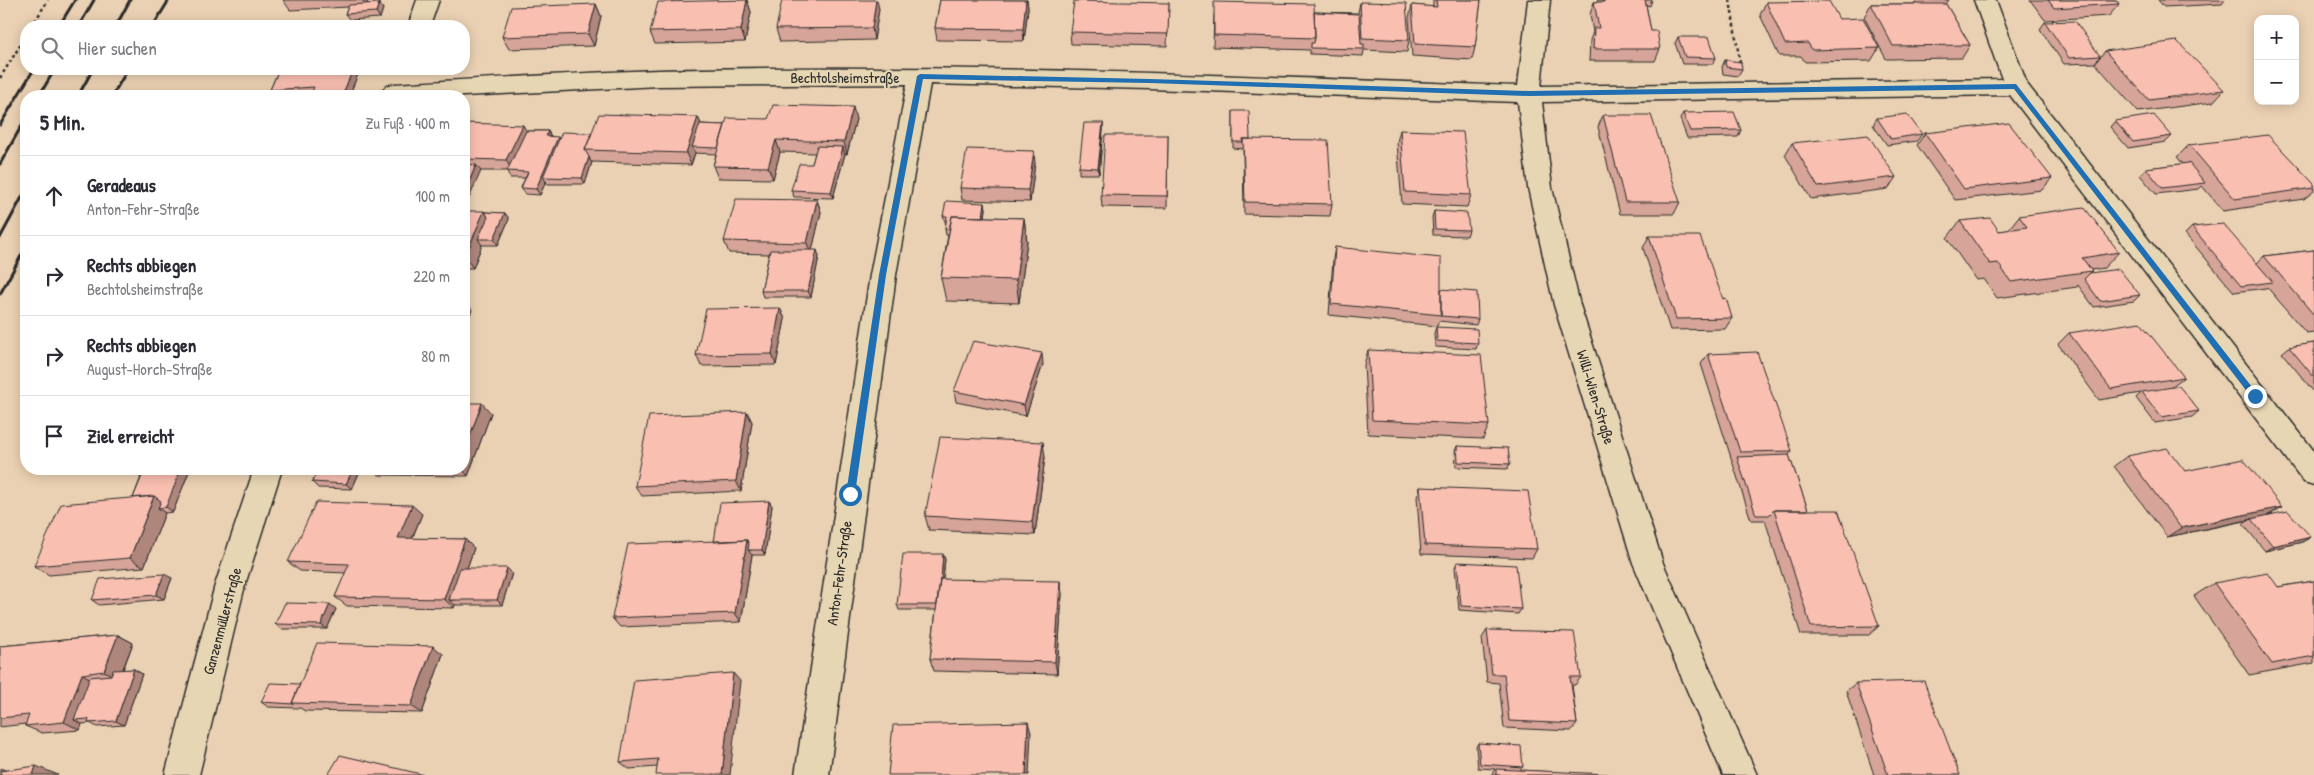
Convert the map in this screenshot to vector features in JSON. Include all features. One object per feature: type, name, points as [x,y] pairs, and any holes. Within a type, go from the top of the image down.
[{"type":"street","points":[[421,20],[428,0]]},
{"type":"street","name":"Willi-Wien-Straße","points":[[1539,0],[1529,94],[1540,188],[1567,304],[1648,563],[1740,775]]},
{"type":"street","points":[[1985,0],[2016,87],[2314,473]]},
{"type":"street","points":[[395,90],[401,75]]},
{"type":"street","name":"Bechtolsheimstraße","points":[[460,90],[659,78],[920,76],[1160,81],[1529,94],[2016,87]]},
{"type":"street","name":"Anton-Fehr-Straße","points":[[812,775],[883,275],[920,76]]},
{"type":"street","name":"Ganzenmüllerstraße","points":[[182,775],[230,585],[266,475]]},
{"type":"path","points":[[36,20],[48,0]]},
{"type":"path","points":[[1730,0],[1746,91]]},
{"type":"path","points":[[0,78],[20,46]]},
{"type":"building","points":[[747,0],[741,30],[650,32],[658,2]]},
{"type":"building","points":[[782,0],[876,0],[872,28],[776,29]]},
{"type":"building","points":[[940,0],[1026,0],[1023,29],[935,28]]},
{"type":"building","points":[[1436,0],[1481,0],[1475,47],[1415,44],[1412,5],[1437,7]]},
{"type":"building","points":[[1603,0],[1645,0],[1651,31],[1657,31],[1660,49],[1593,49],[1594,28],[1599,28],[1594,2],[1604,2]]},
{"type":"building","points":[[2048,0],[2116,0],[2119,4],[2054,8]]},
{"type":"building","points":[[1074,1],[1169,3],[1168,34],[1070,32]]},
{"type":"building","points":[[1829,1],[1839,19],[1863,18],[1879,48],[1812,50],[1808,43],[1785,44],[1766,2]]},
{"type":"building","points":[[1214,2],[1314,4],[1315,38],[1214,35]]},
{"type":"building","points":[[1360,2],[1406,3],[1409,40],[1362,38]]},
{"type":"building","points":[[379,3],[376,12],[345,14],[349,5]]},
{"type":"building","points":[[596,4],[588,34],[502,37],[511,7]]},
{"type":"building","points":[[1871,4],[1946,4],[1970,45],[1893,46]]},
{"type":"building","points":[[1314,12],[1359,14],[1361,44],[1364,44],[1364,49],[1311,48],[1311,43],[1314,43],[1315,38]]},
{"type":"building","points":[[2075,21],[2100,56],[2069,58],[2045,22]]},
{"type":"building","points":[[1678,37],[1709,37],[1716,58],[1685,57]]},
{"type":"building","points":[[2177,41],[2224,90],[2149,100],[2105,51]]},
{"type":"building","points":[[1725,60],[1741,62],[1742,69],[1726,67]]},
{"type":"building","points":[[276,75],[351,75],[344,90],[313,90],[314,87],[270,90]]},
{"type":"building","points":[[773,105],[853,107],[844,142],[776,140],[768,167],[713,166],[727,118],[768,119]]},
{"type":"building","points":[[1233,111],[1249,111],[1250,139],[1243,139],[1243,142],[1233,142]]},
{"type":"building","points":[[1734,112],[1741,130],[1690,131],[1683,113]]},
{"type":"building","points":[[599,114],[698,117],[686,153],[585,150]]},
{"type":"building","points":[[1907,114],[1922,134],[1891,139],[1877,118]]},
{"type":"building","points":[[1603,115],[1651,115],[1680,202],[1625,202]]},
{"type":"building","points":[[2154,115],[2172,136],[2133,142],[2115,121]]},
{"type":"building","points":[[470,123],[523,125],[506,160],[470,159]]},
{"type":"building","points":[[1084,123],[1103,123],[1098,168],[1079,167]]},
{"type":"building","points":[[2009,123],[2052,178],[1964,189],[1925,133]]},
{"type":"building","points":[[700,124],[725,125],[718,148],[692,147]]},
{"type":"building","points":[[1400,130],[1463,132],[1471,195],[1405,192]]},
{"type":"building","points":[[526,131],[548,131],[546,136],[558,137],[536,189],[521,188],[528,172],[507,171]]},
{"type":"building","points":[[562,132],[592,133],[585,150],[589,157],[582,178],[543,177]]},
{"type":"building","points":[[1105,135],[1168,135],[1167,196],[1101,195]]},
{"type":"building","points":[[1868,135],[1896,177],[1818,187],[1792,143]]},
{"type":"building","points":[[2268,135],[2314,184],[2314,188],[2235,199],[2189,145]]},
{"type":"building","points":[[1243,139],[1328,140],[1332,204],[1245,202]]},
{"type":"building","points":[[817,146],[843,147],[831,192],[791,190],[799,164],[812,164]]},
{"type":"building","points":[[967,149],[1034,151],[1028,190],[960,188]]},
{"type":"building","points":[[2189,163],[2205,183],[2162,188],[2146,168]]},
{"type":"building","points":[[470,164],[476,165],[470,180]]},
{"type":"building","points":[[736,199],[817,200],[807,243],[724,241]]},
{"type":"building","points":[[946,201],[985,203],[983,217],[952,216],[949,229],[945,229],[947,216],[943,216]]},
{"type":"building","points":[[2084,207],[2119,252],[2082,258],[2092,271],[2011,282],[1998,263],[1990,264],[1960,221],[1990,218],[1999,231],[2027,227],[2019,216]]},
{"type":"building","points":[[470,211],[484,211],[470,245]]},
{"type":"building","points":[[1434,211],[1467,213],[1469,230],[1435,229]]},
{"type":"building","points":[[485,212],[505,213],[494,239],[478,239],[488,217]]},
{"type":"building","points":[[952,216],[1024,218],[1016,280],[941,278]]},
{"type":"building","points":[[2223,224],[2273,282],[2241,286],[2192,227]]},
{"type":"building","points":[[1649,236],[1700,236],[1723,299],[1726,298],[1732,318],[1676,319]]},
{"type":"building","points":[[1335,247],[1441,258],[1441,315],[1331,304]]},
{"type":"building","points":[[770,250],[817,250],[808,291],[761,291]]},
{"type":"building","points":[[2314,250],[2314,315],[2264,256]]},
{"type":"building","points":[[2119,269],[2140,295],[2100,301],[2084,279],[2090,273]]},
{"type":"building","points":[[1441,289],[1477,292],[1478,319],[1441,316]]},
{"type":"building","points":[[780,308],[772,354],[696,355],[706,309]]},
{"type":"building","points":[[2140,322],[2184,377],[2111,389],[2069,333]]},
{"type":"building","points":[[1436,327],[1477,329],[1478,343],[1437,341]]},
{"type":"building","points":[[973,341],[1042,353],[1024,405],[954,391]]},
{"type":"building","points":[[2314,343],[2314,377],[2289,347]]},
{"type":"building","points":[[1368,350],[1481,355],[1489,425],[1372,420]]},
{"type":"building","points":[[1757,352],[1792,451],[1740,452],[1708,354]]},
{"type":"building","points":[[2179,386],[2199,411],[2161,417],[2142,392]]},
{"type":"building","points":[[470,403],[482,403],[470,436]]},
{"type":"building","points":[[747,412],[736,481],[635,486],[649,416]]},
{"type":"building","points":[[940,437],[1043,442],[1032,522],[925,516]]},
{"type":"building","points":[[1457,446],[1508,448],[1510,464],[1458,462]]},
{"type":"building","points":[[2167,448],[2185,471],[2243,459],[2282,507],[2181,528],[2127,456]]},
{"type":"building","points":[[1789,455],[1808,510],[1774,510],[1769,515],[1756,515],[1737,457]]},
{"type":"building","points":[[142,475],[179,475],[166,507],[158,508],[161,501],[154,496],[133,498]]},
{"type":"building","points":[[315,475],[350,475],[346,484],[312,482]]},
{"type":"building","points":[[1420,487],[1528,491],[1537,549],[1425,545]]},
{"type":"building","points":[[154,496],[130,558],[34,566],[61,504]]},
{"type":"building","points":[[769,501],[762,550],[748,550],[747,540],[714,542],[720,503]]},
{"type":"building","points":[[316,502],[412,505],[398,538],[465,539],[444,599],[335,597],[349,564],[288,562]]},
{"type":"building","points":[[1774,510],[1838,510],[1879,626],[1811,627]]},
{"type":"building","points":[[2288,511],[2311,537],[2273,546],[2251,519]]},
{"type":"building","points":[[747,540],[735,613],[612,618],[628,544]]},
{"type":"building","points":[[903,554],[943,554],[937,605],[897,605]]},
{"type":"building","points":[[1457,562],[1516,565],[1521,609],[1461,606]]},
{"type":"building","points":[[460,568],[507,568],[497,600],[449,600]]},
{"type":"building","points":[[2268,573],[2278,587],[2314,581],[2314,656],[2272,664],[2214,583]]},
{"type":"building","points":[[164,574],[156,595],[92,600],[100,579]]},
{"type":"building","points":[[940,579],[1060,581],[1055,662],[930,659]]},
{"type":"building","points":[[285,603],[330,604],[321,625],[275,624]]},
{"type":"building","points":[[1487,630],[1574,632],[1581,677],[1570,677],[1577,724],[1509,721],[1504,674],[1492,674]]},
{"type":"building","points":[[118,635],[104,671],[82,674],[64,722],[25,726],[29,715],[0,718],[0,646]]},
{"type":"building","points":[[317,643],[433,646],[411,706],[292,703]]},
{"type":"building","points":[[134,669],[116,721],[88,723],[89,719],[74,720],[90,677],[111,675],[113,670]]},
{"type":"building","points":[[733,673],[722,775],[656,775],[658,759],[620,762],[634,680]]},
{"type":"building","points":[[1924,681],[1960,775],[1888,775],[1856,683]]},
{"type":"building","points":[[270,683],[300,684],[292,703],[294,704],[261,702]]},
{"type":"building","points":[[1028,722],[1026,775],[888,775],[893,725]]},
{"type":"building","points":[[1478,743],[1521,746],[1523,767],[1480,764]]},
{"type":"building","points":[[340,755],[425,775],[328,775]]},
{"type":"building","points":[[36,766],[33,775],[0,775],[0,771]]},
{"type":"building","points":[[1496,769],[1608,774],[1609,775],[1496,775]]},
{"type":"railway","points":[[63,20],[75,0]]},
{"type":"railway","points":[[82,20],[94,0]]},
{"type":"railway","points":[[119,20],[130,0]]},
{"type":"railway","points":[[157,20],[169,0]]},
{"type":"railway","points":[[21,90],[30,75]]},
{"type":"railway","points":[[43,90],[51,75]]},
{"type":"railway","points":[[81,90],[90,75]]},
{"type":"railway","points":[[116,90],[124,75]]},
{"type":"railway","points":[[0,125],[20,92]]},
{"type":"railway","points":[[0,164],[20,129]]},
{"type":"railway","points":[[0,238],[20,201]]},
{"type":"railway","points":[[0,294],[20,258]]},
{"type":"route","points":[[850,494],[883,275],[920,76],[1150,81],[1529,94],[2016,87],[2255,396]]}]
